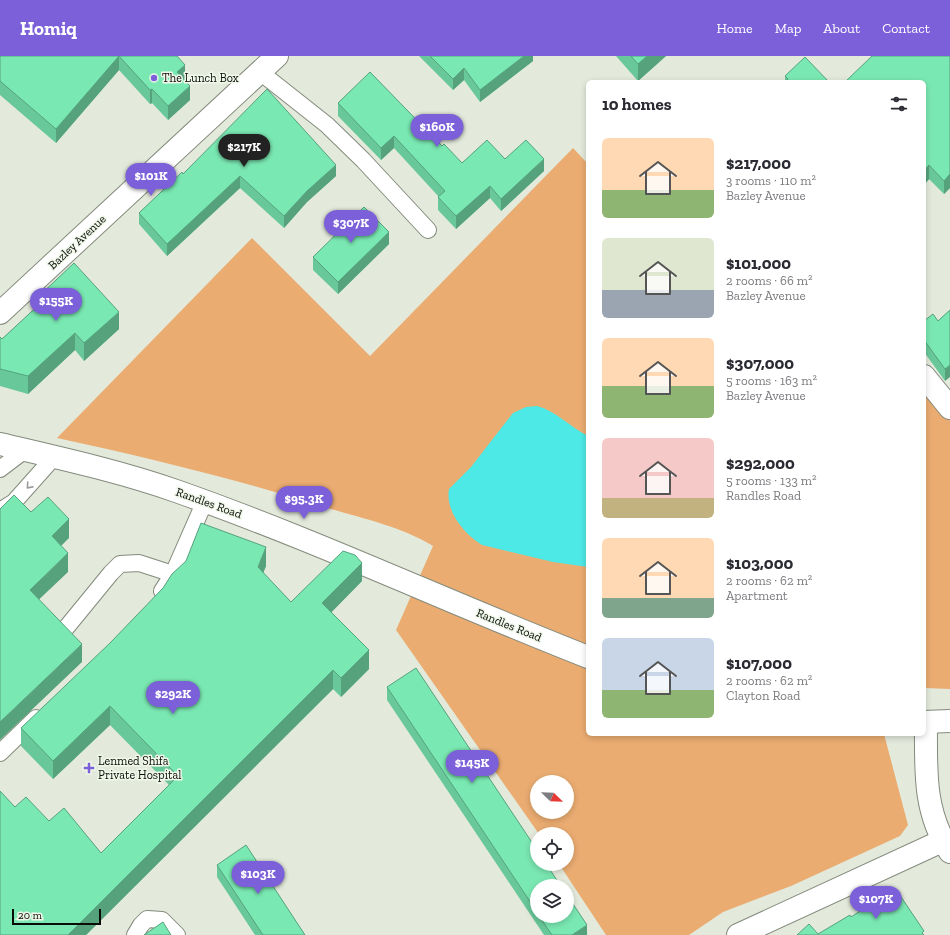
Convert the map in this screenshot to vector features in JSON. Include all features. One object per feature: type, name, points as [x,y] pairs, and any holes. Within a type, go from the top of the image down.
[{"type":"street","name":"Bazley Avenue","points":[[0,313],[277,56]]},
{"type":"street","points":[[926,378],[950,408]]},
{"type":"street","name":"Randles Road","points":[[0,444],[54,456],[175,490],[290,533],[586,656]]},
{"type":"street","points":[[926,722],[950,721]]},
{"type":"street","points":[[738,935],[946,846],[929,805],[926,774],[925,736]]},
{"type":"lane","points":[[260,72],[332,130],[363,160],[428,230]]},
{"type":"lane","points":[[0,469],[25,450]]},
{"type":"lane","points":[[0,511],[14,502],[54,456]]},
{"type":"lane","points":[[150,606],[173,574],[205,501]]},
{"type":"lane","points":[[66,628],[120,564],[139,563],[173,574]]},
{"type":"lane","points":[[0,753],[47,708]]},
{"type":"lane","points":[[135,935],[140,925],[148,919],[162,920],[177,935]]},
{"type":"shaded area","points":[[573,148],[586,162],[586,736],[885,736],[908,825],[900,836],[791,886],[723,912],[689,935],[606,935],[574,887],[574,879],[569,879],[564,871],[574,871],[574,827],[534,827],[396,630],[433,546],[421,539],[383,524],[263,488],[57,438],[252,238],[370,356]]},
{"type":"shaded area","points":[[926,396],[938,409],[950,399],[950,689],[926,688]]},
{"type":"water","points":[[537,406],[544,408],[586,435],[586,567],[553,562],[482,545],[469,535],[457,521],[453,513],[450,505],[449,489],[471,467],[513,413],[526,407]]},
{"type":"building","points":[[0,56],[119,56],[56,129],[0,81]]},
{"type":"building","points":[[119,56],[177,56],[185,65],[177,72],[190,86],[168,106],[152,89],[150,90]]},
{"type":"building","points":[[430,56],[524,56],[480,90],[464,68],[453,79]]},
{"type":"building","points":[[631,56],[647,56],[638,64]]},
{"type":"building","points":[[872,56],[950,56],[950,174],[944,181],[929,165],[926,169],[926,80],[847,80]]},
{"type":"building","points":[[805,57],[827,80],[787,80],[788,79],[785,76]]},
{"type":"building","points":[[370,72],[442,146],[444,144],[462,163],[487,140],[505,159],[526,140],[544,159],[501,199],[490,186],[456,216],[438,197],[445,191],[394,136],[381,148],[338,103]]},
{"type":"building","points":[[267,89],[336,165],[307,191],[284,216],[240,176],[167,244],[139,213],[182,172],[183,174]]},
{"type":"building","points":[[364,207],[389,232],[338,282],[313,257]]},
{"type":"building","points":[[74,263],[119,312],[84,343],[75,333],[28,376],[0,369],[0,337],[2,339],[43,301],[39,296]]},
{"type":"building","points":[[950,310],[950,365],[945,369],[926,343],[926,319],[933,314],[938,321]]},
{"type":"building","points":[[14,495],[31,512],[48,497],[69,519],[52,536],[68,553],[30,590],[82,644],[0,722],[0,509]]},
{"type":"building","points":[[201,523],[266,547],[258,567],[291,602],[343,551],[355,555],[362,563],[322,603],[369,650],[341,678],[333,670],[68,935],[0,935],[0,791],[15,807],[26,797],[49,821],[64,808],[101,853],[178,776],[110,706],[53,761],[21,728],[110,643],[163,588],[172,574],[186,561]]},
{"type":"building","points":[[416,668],[530,839],[530,871],[551,871],[556,879],[530,879],[530,902],[387,687]]},
{"type":"building","points":[[246,845],[305,935],[263,935],[217,865]]},
{"type":"building","points":[[895,888],[924,931],[922,933],[924,935],[797,935],[809,924],[818,934],[850,915],[851,917]]},
{"type":"building","points":[[574,906],[587,925],[572,935],[552,935],[544,923],[574,923]]},
{"type":"building","points":[[163,922],[171,935],[144,935]]},
{"type":"place","name":"The Lunch Box","points":[[154,78]]},
{"type":"place","name":"Lenmed Shifa Private Hospital","points":[[89,768]]}]
